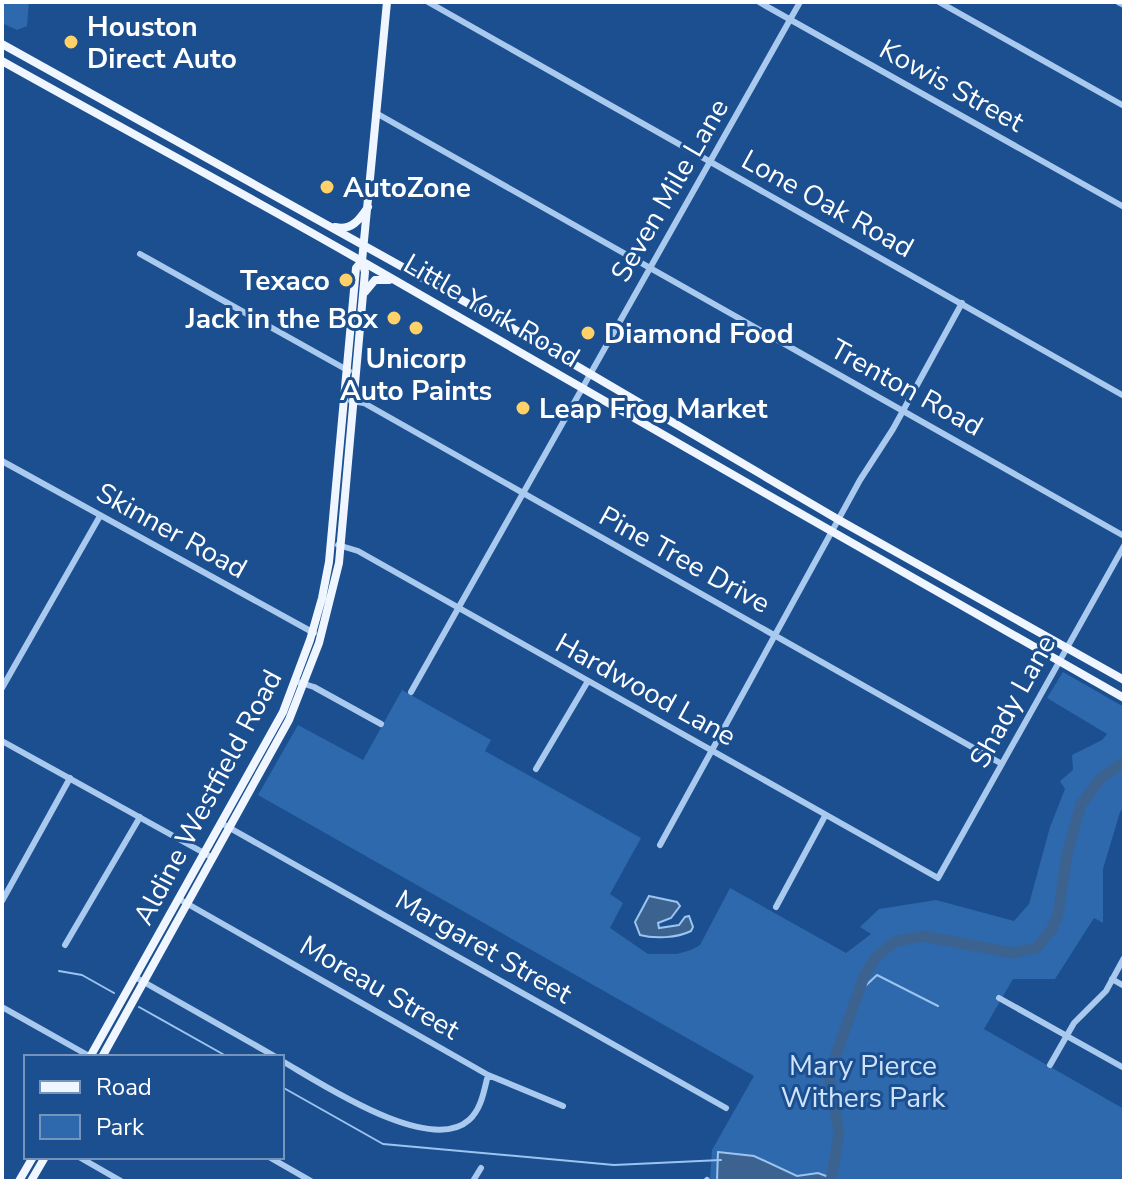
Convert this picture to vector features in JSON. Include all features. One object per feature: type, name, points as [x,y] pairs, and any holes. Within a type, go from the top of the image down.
[{"type":"main road","name":"Aldine Westfield Road","points":[[266,754],[312,632],[336,544],[357,373],[365,272],[362,261],[387,2]]},
{"type":"main road","name":"Little York Road","points":[[2,44],[364,245],[839,520],[1124,680]]},
{"type":"main road","name":"Little York Road","points":[[2,61],[362,261],[1124,698]]},
{"type":"main road","points":[[84,106],[91,93]]},
{"type":"main road","points":[[327,225],[342,229],[350,227],[369,206]]},
{"type":"main road","name":"Aldine Westfield Road","points":[[91,1055],[135,977],[213,858],[226,825],[305,684],[312,664],[331,601],[346,371],[356,268],[362,261]]},
{"type":"main road","points":[[363,296],[375,280],[393,280]]},
{"type":"main road","points":[[302,661],[312,664]]},
{"type":"main road","name":"Aldine Westfield Road","points":[[103,1055],[144,982],[204,853],[226,825]]},
{"type":"main road","points":[[19,1181],[32,1159]]},
{"type":"main road","points":[[31,1181],[44,1159]]},
{"type":"street","name":"Lone Oak Road","points":[[428,2],[1124,396]]},
{"type":"street","name":"Kowis Street","points":[[759,2],[1124,207]]},
{"type":"street","name":"Seven Mile Lane","points":[[411,692],[800,2]]},
{"type":"street","points":[[939,2],[1124,106]]},
{"type":"street","points":[[1118,2],[1124,5]]},
{"type":"street","name":"Trenton Road","points":[[376,113],[1124,536]]},
{"type":"street","points":[[140,254],[346,371],[357,373]]},
{"type":"street","points":[[660,845],[865,471],[904,410],[962,303]]},
{"type":"street","name":"Pine Tree Drive","points":[[344,400],[364,403],[1002,764]]},
{"type":"street","name":"Skinner Road","points":[[2,461],[321,637]]},
{"type":"street","points":[[2,688],[100,516]]},
{"type":"street","name":"Hardwood Lane","points":[[336,544],[358,551],[938,878]]},
{"type":"street","name":"Shady Lane","points":[[938,878],[1124,546]]},
{"type":"street","points":[[295,681],[381,724]]},
{"type":"street","points":[[536,769],[588,681]]},
{"type":"street","points":[[2,741],[213,858]]},
{"type":"street","points":[[2,901],[70,778]]},
{"type":"street","points":[[776,907],[825,816]]},
{"type":"street","points":[[65,945],[140,817]]},
{"type":"street","name":"Margaret Street","points":[[226,825],[726,1108]]},
{"type":"street","name":"Moreau Street","points":[[183,901],[488,1075],[563,1106]]},
{"type":"street","points":[[1050,1065],[1066,1036],[1081,1015],[1099,1000],[1124,958]]},
{"type":"street","points":[[135,977],[272,1055]]},
{"type":"street","points":[[1112,979],[1124,986]]},
{"type":"street","points":[[999,998],[1124,1068]]},
{"type":"street","points":[[2,1007],[86,1055]]},
{"type":"street","points":[[284,1062],[376,1113],[404,1124],[439,1128],[459,1125],[474,1115],[488,1075]]},
{"type":"street","points":[[82,1159],[121,1181]]},
{"type":"street","points":[[272,1159],[311,1181]]},
{"type":"street","points":[[473,1181],[481,1168]]},
{"type":"green space","points":[[2,2],[29,2],[27,26],[17,30],[2,23]]},
{"type":"green space","name":"Mary Pierce Withers Park","points":[[1063,672],[1124,707],[1124,807],[1103,869],[1103,923],[1094,918],[1055,979],[1013,979],[984,1029],[1124,1109],[1124,1181],[710,1181],[712,1150],[754,1076],[258,795],[298,725],[363,760],[402,690],[491,740],[485,751],[641,838],[610,894],[623,903],[610,928],[648,954],[677,954],[700,945],[730,888],[846,953],[871,934],[860,927],[879,909],[936,900],[1014,921],[1029,904],[1050,827],[1065,789],[1060,781],[1073,770],[1072,755],[1102,740],[1107,734],[1047,698]]},
{"type":"shaded area","points":[[649,896],[677,902],[680,906],[671,918],[658,923],[659,928],[679,925],[689,916],[693,927],[691,931],[666,937],[640,935],[635,922]]},
{"type":"shaded area","points":[[718,1152],[754,1156],[797,1176],[818,1173],[840,1181],[717,1181]]},
{"type":"waterway","points":[[831,1181],[839,1133],[829,1074],[865,974],[876,957],[896,941],[923,936],[1013,953],[1036,948],[1051,931],[1058,915],[1067,854],[1081,804],[1102,777],[1124,762]]},
{"type":"waterway","points":[[59,971],[82,975],[114,993]]},
{"type":"waterway","points":[[861,990],[877,975],[938,1006]]},
{"type":"waterway","points":[[139,1007],[224,1055]]},
{"type":"waterway","points":[[284,1088],[383,1144],[614,1165],[721,1160]]},
{"type":"place","name":"Houston Direct Auto","points":[[71,42]]},
{"type":"place","name":"AutoZone","points":[[327,187]]},
{"type":"place","name":"Texaco","points":[[346,280]]},
{"type":"place","name":"Jack in the Box","points":[[394,318]]},
{"type":"place","name":"Unicorp Auto Paints","points":[[416,328]]},
{"type":"place","name":"Diamond Food","points":[[588,333]]},
{"type":"place","name":"Leap Frog Market","points":[[523,408]]}]
